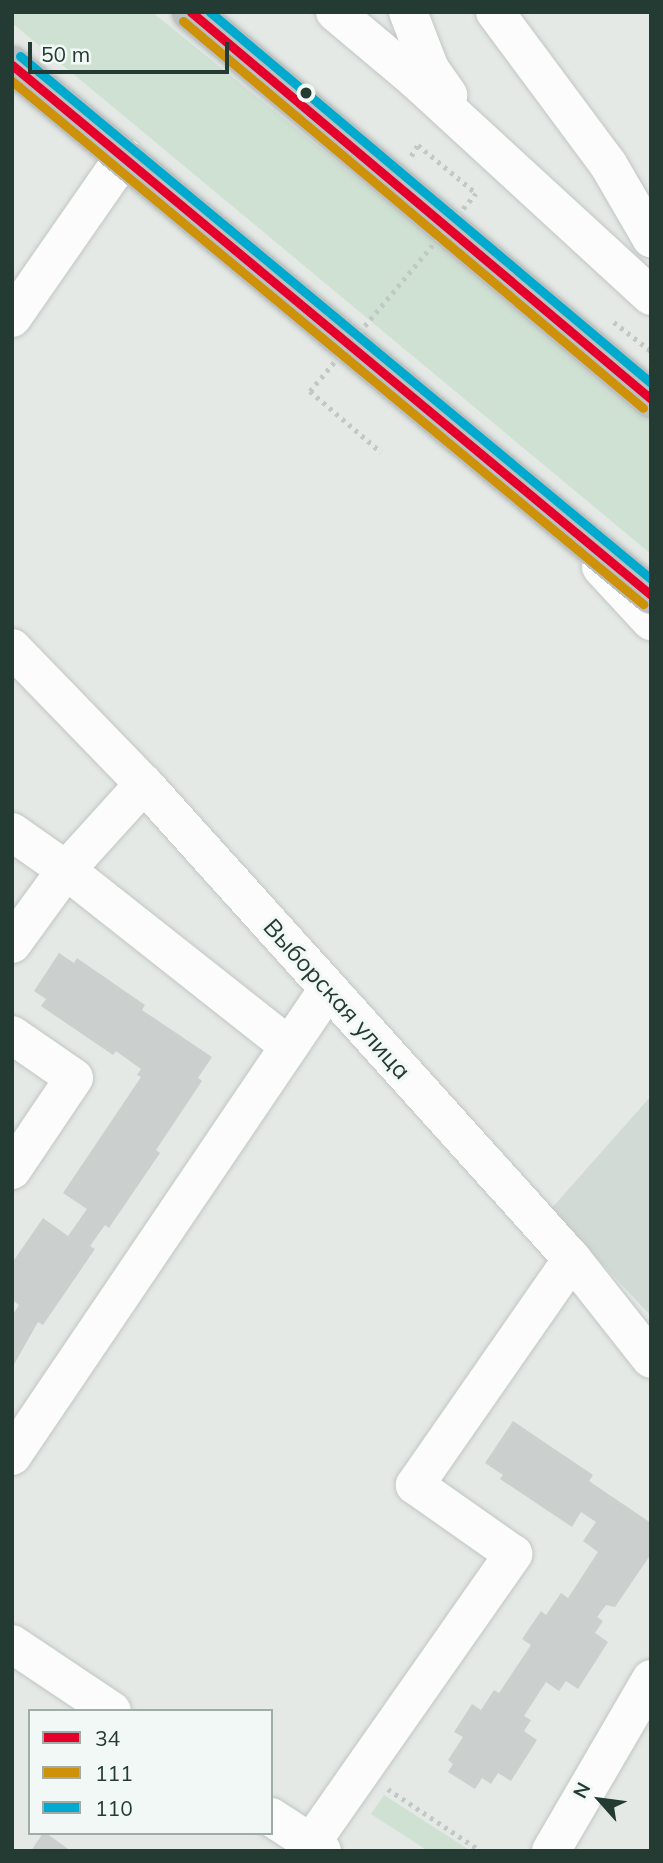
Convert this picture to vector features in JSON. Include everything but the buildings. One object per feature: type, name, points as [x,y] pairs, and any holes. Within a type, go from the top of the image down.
[{"type":"highway","points":[[191,12],[651,399]]},
{"type":"highway","points":[[12,65],[651,596]]},
{"type":"street","points":[[335,12],[474,134],[651,296]]},
{"type":"street","points":[[361,12],[409,28],[474,134]]},
{"type":"street","points":[[495,12],[608,164],[651,239]]},
{"type":"street","points":[[12,318],[124,157]]},
{"type":"street","points":[[559,518],[651,621]]},
{"type":"street","name":"Выборская улица","points":[[12,648],[144,784],[572,1259],[651,1359]]},
{"type":"street","points":[[12,944],[66,870],[144,784]]},
{"type":"street","points":[[12,832],[66,870],[289,1046]]},
{"type":"street","points":[[12,1456],[328,989]]},
{"type":"street","points":[[12,1035],[74,1078],[12,1170]]},
{"type":"street","points":[[273,1818],[316,1847],[361,1771],[513,1554],[415,1485],[572,1259]]},
{"type":"street","points":[[12,1644],[109,1709]]},
{"type":"street","points":[[551,1851],[651,1679]]},
{"type":"path","points":[[380,452],[310,391],[476,193],[418,145],[411,156]]},
{"type":"path","points":[[361,1771],[481,1851]]},
{"type":"shaded area","points":[[651,1096],[651,1316],[551,1209]]},
{"type":"green space","points":[[12,12],[152,12],[651,416],[651,554],[12,23]]},
{"type":"green space","points":[[384,1795],[471,1851],[428,1851],[371,1814]]},
{"type":"transit line","name":"34","points":[[191,12],[651,399]]},
{"type":"transit line","name":"110","points":[[210,12],[651,383]]},
{"type":"transit line","name":"111","points":[[183,21],[643,408]]},
{"type":"transit line","name":"110","points":[[20,56],[651,579]]},
{"type":"transit line","name":"34","points":[[12,65],[651,595]]},
{"type":"transit line","name":"111","points":[[12,81],[643,604]]}]
